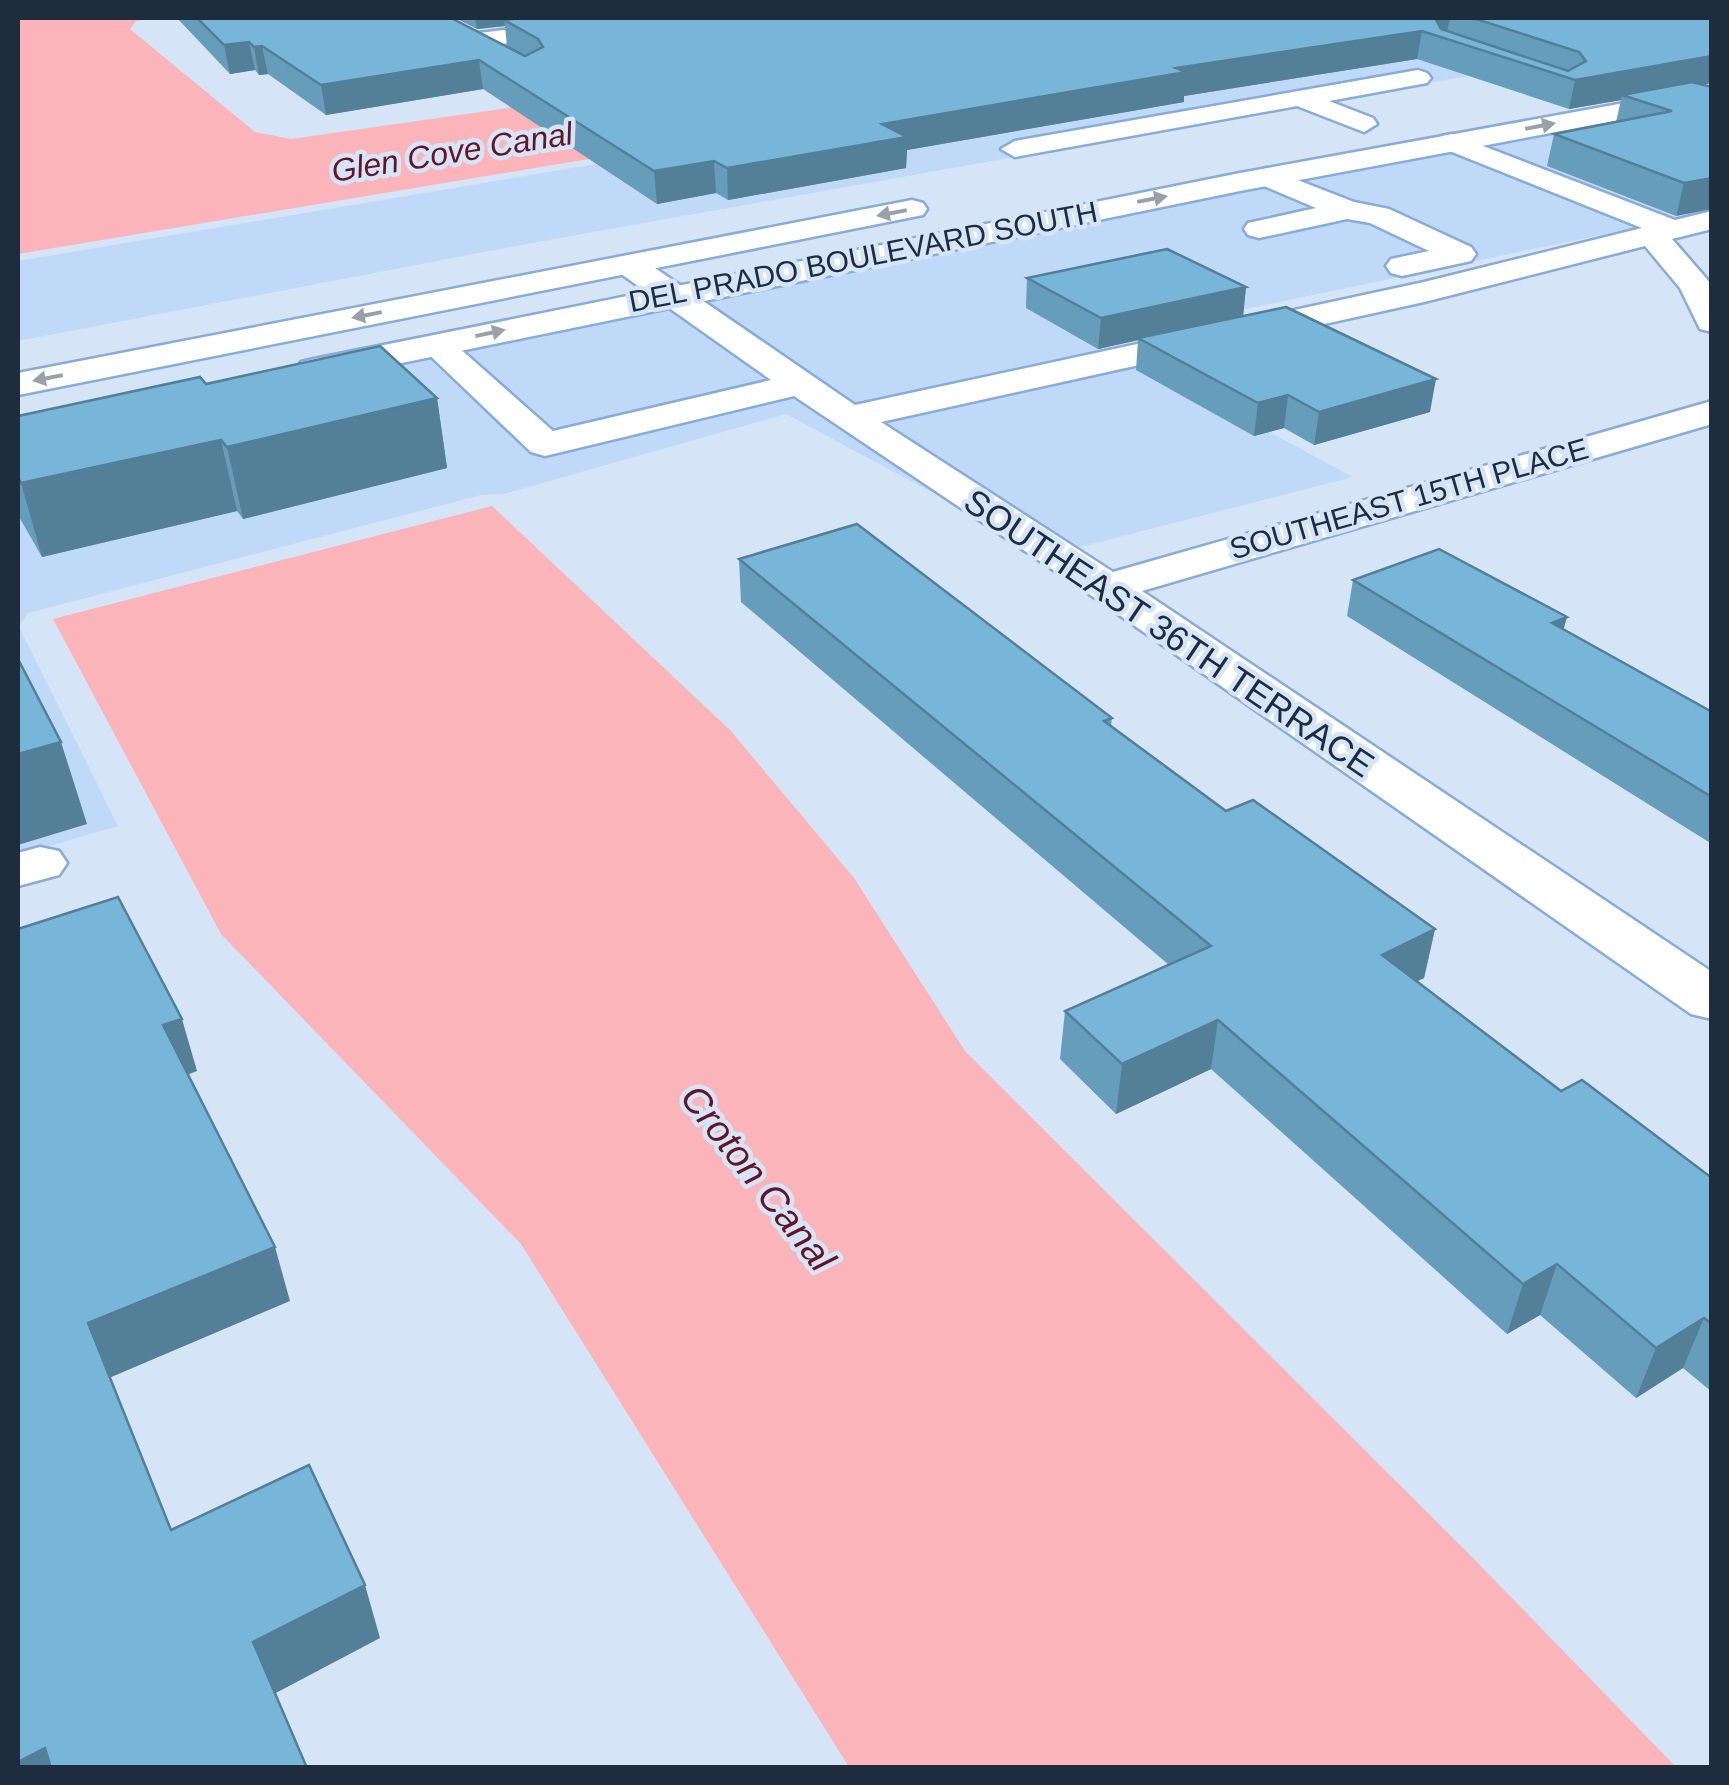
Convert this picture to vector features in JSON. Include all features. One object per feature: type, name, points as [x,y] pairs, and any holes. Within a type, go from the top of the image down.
[{"type":"street","points":[[471,40],[649,18]]},
{"type":"street","points":[[446,25],[500,58]]},
{"type":"street","points":[[1015,149],[1418,78]]},
{"type":"street","points":[[1300,98],[1364,124]]},
{"type":"street","name":"DEL PRADO BOULEVARD SOUTH","points":[[284,376],[1268,176],[1702,101]]},
{"type":"street","points":[[1308,134],[1400,118]]},
{"type":"street","points":[[1452,142],[1662,232],[1695,285],[1712,322]]},
{"type":"street","points":[[1268,176],[1347,210],[1378,216],[1460,254],[1382,270],[1424,292]]},
{"type":"street","name":"DEL PRADO BOULEVARD SOUTH","points":[[18,384],[939,204]]},
{"type":"street","points":[[1259,228],[1347,210]]},
{"type":"street","points":[[849,418],[1424,292],[1712,220]]},
{"type":"street","name":"SOUTHEAST 36TH TERRACE","points":[[628,264],[849,418],[1107,587],[1712,1000]]},
{"type":"street","points":[[436,345],[546,444],[800,384]]},
{"type":"street","name":"SOUTHEAST 15TH PLACE","points":[[1107,587],[1712,412]]},
{"type":"shaded area","points":[[1498,18],[1535,64],[521,245],[18,341],[18,261],[1150,71]]},
{"type":"shaded area","points":[[1711,103],[1711,212],[1097,340],[1353,477],[1049,555],[786,414],[504,494],[481,495],[28,613],[19,627],[118,826],[18,855],[18,445],[1254,188]]},
{"type":"water","name":"Glen Cove Canal","points":[[18,18],[152,18],[136,21],[130,29],[255,132],[291,139],[1140,18],[1141,67],[18,254]]},
{"type":"water","name":"Croton Canal","points":[[492,506],[730,730],[854,878],[965,1051],[1472,1557],[1676,1767],[849,1767],[521,1244],[221,934],[53,619]]},
{"type":"building","points":[[197,18],[451,18],[525,56],[543,47],[538,39],[504,20],[1435,18],[1441,29],[1568,71],[1586,61],[1579,52],[1473,18],[1712,18],[1712,56],[1575,80],[1422,31],[1176,68],[1186,72],[882,124],[907,137],[727,168],[714,161],[654,171],[479,60],[321,85],[262,46],[254,47],[249,42],[224,45]]},
{"type":"building","points":[[1692,82],[1712,87],[1712,178],[1684,183],[1554,134],[1672,111],[1622,95]]},
{"type":"building","points":[[1167,249],[1246,287],[1101,318],[1027,278]]},
{"type":"building","points":[[1286,307],[1436,379],[1319,412],[1288,395],[1258,403],[1138,338]]},
{"type":"building","points":[[380,346],[437,398],[227,447],[221,440],[21,483],[18,478],[18,416],[200,377],[206,384]]},
{"type":"building","points":[[857,524],[1112,718],[1104,721],[1226,811],[1253,800],[1435,929],[1382,955],[1561,1091],[1582,1080],[1712,1178],[1712,1324],[1704,1318],[1656,1348],[1557,1264],[1523,1284],[1218,1020],[1122,1064],[1065,1011],[1211,946],[739,559]]},
{"type":"building","points":[[1439,549],[1567,617],[1552,623],[1712,712],[1712,797],[1353,580]]},
{"type":"building","points":[[18,659],[61,742],[18,754]]},
{"type":"building","points":[[118,897],[182,1019],[163,1025],[275,1247],[88,1323],[171,1530],[309,1465],[365,1585],[253,1642],[307,1768],[51,1768],[45,1748],[18,1762],[18,929]]}]
